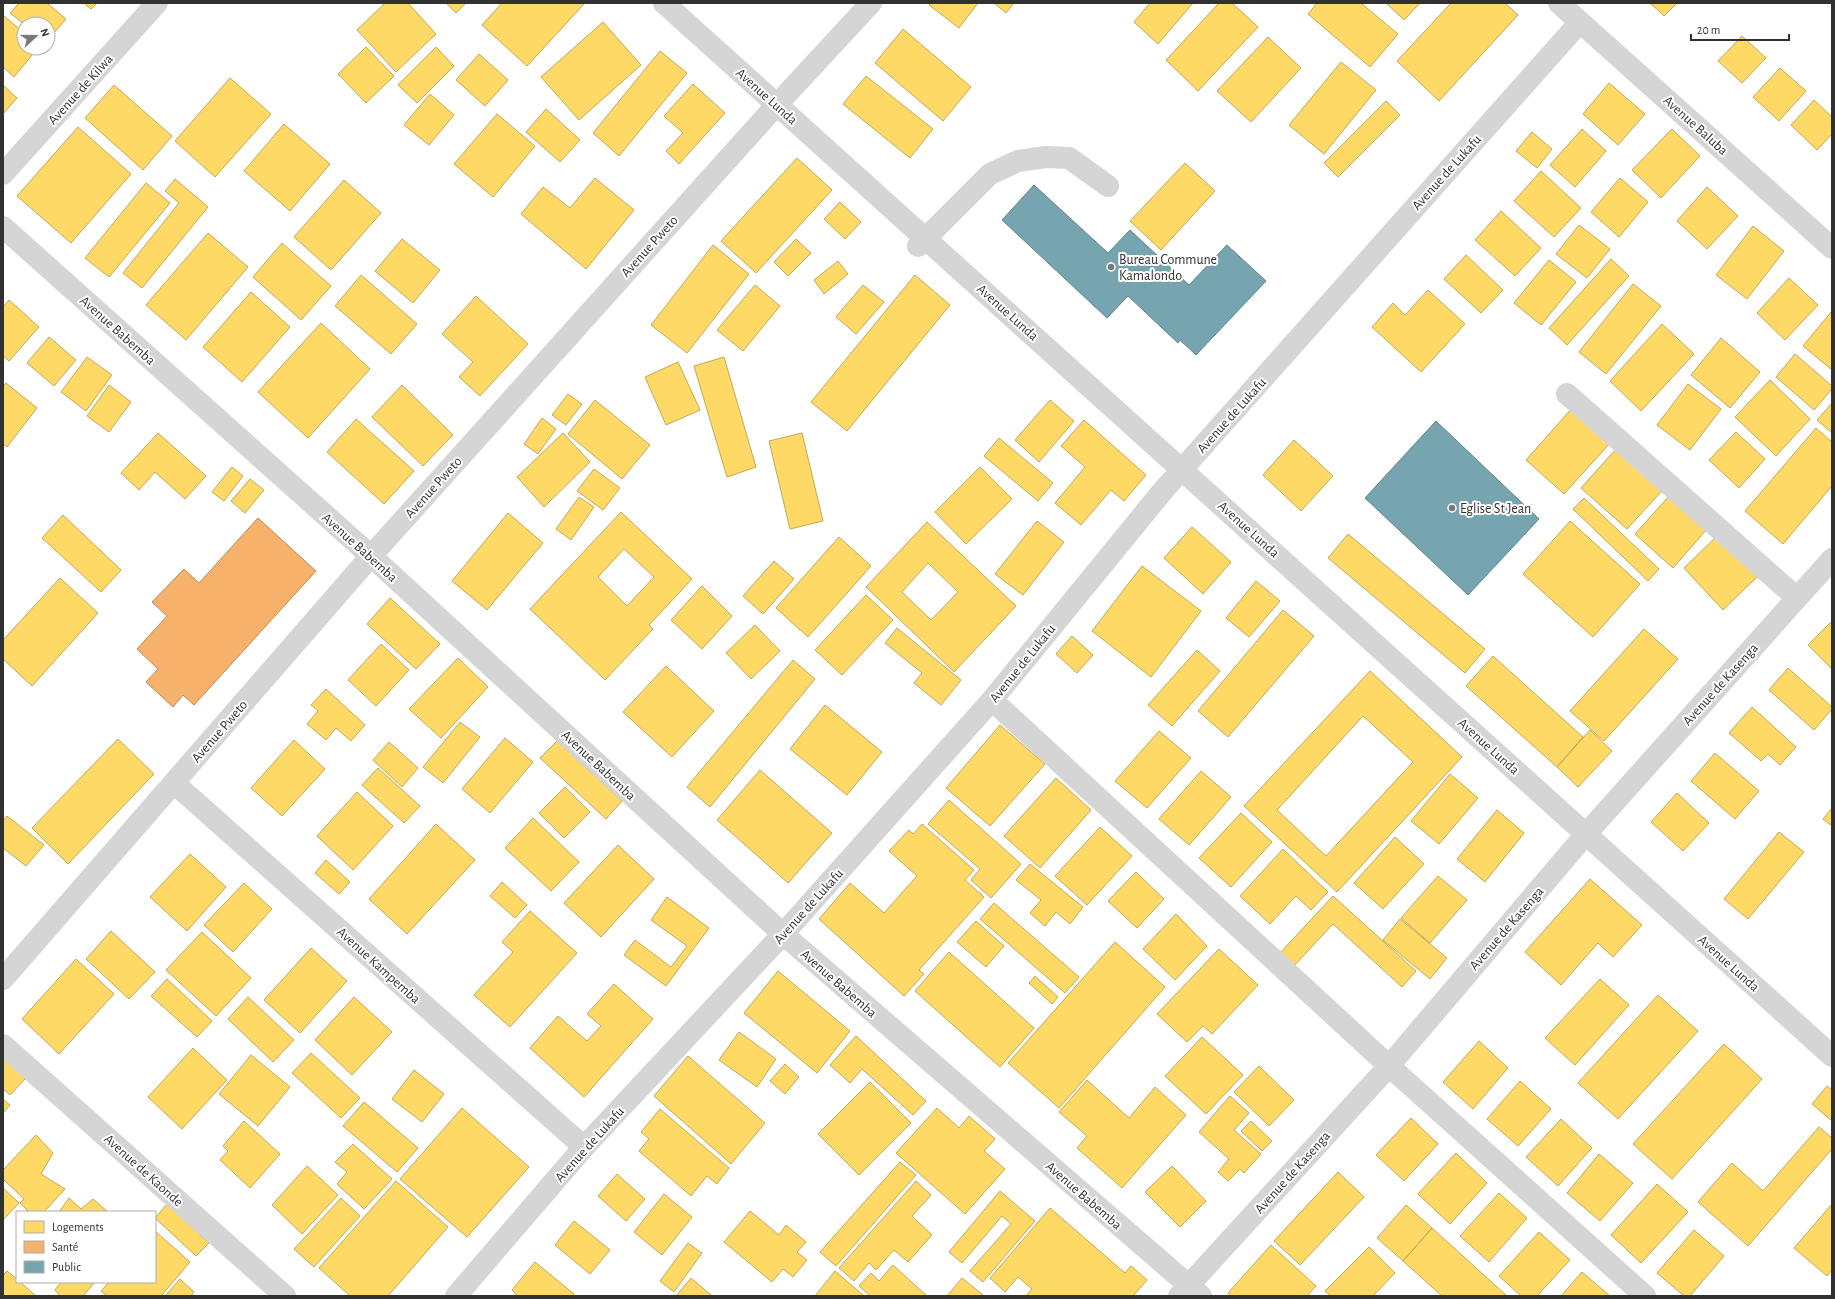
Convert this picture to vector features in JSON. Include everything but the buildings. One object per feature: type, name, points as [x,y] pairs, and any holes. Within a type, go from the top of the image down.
[{"type":"street","name":"Avenue de Kilwa","points":[[3,174],[157,3]]},
{"type":"street","name":"Avenue Lunda","points":[[664,3],[777,105],[922,242],[1182,469],[1832,1056]]},
{"type":"street","name":"Avenue Pweto","points":[[3,979],[371,556],[870,3]]},
{"type":"street","name":"Avenue Baluba","points":[[1559,3],[1832,248]]},
{"type":"street","name":"Avenue de Lukafu","points":[[456,1296],[584,1147],[782,934],[992,700],[1182,469],[1580,22]]},
{"type":"street","points":[[922,242],[990,174],[1018,161],[1046,157],[1069,158],[1108,186]]},
{"type":"street","name":"Avenue Babemba","points":[[3,227],[371,556],[782,934],[1190,1292]]},
{"type":"street","points":[[1567,394],[1797,598]]},
{"type":"street","name":"Avenue de Kasenga","points":[[1190,1292],[1389,1066],[1586,834],[1832,559]]},
{"type":"street","points":[[992,700],[1389,1066],[1645,1296]]},
{"type":"street","name":"Avenue Kampemba","points":[[174,783],[584,1147]]},
{"type":"street","name":"Avenue de Kaonde","points":[[3,1045],[285,1296]]},
{"type":"place","name":"Bureau Commune Kamalondo","points":[[1111,267]]},
{"type":"place","name":"Eglise St Jean","points":[[1452,508]]}]
